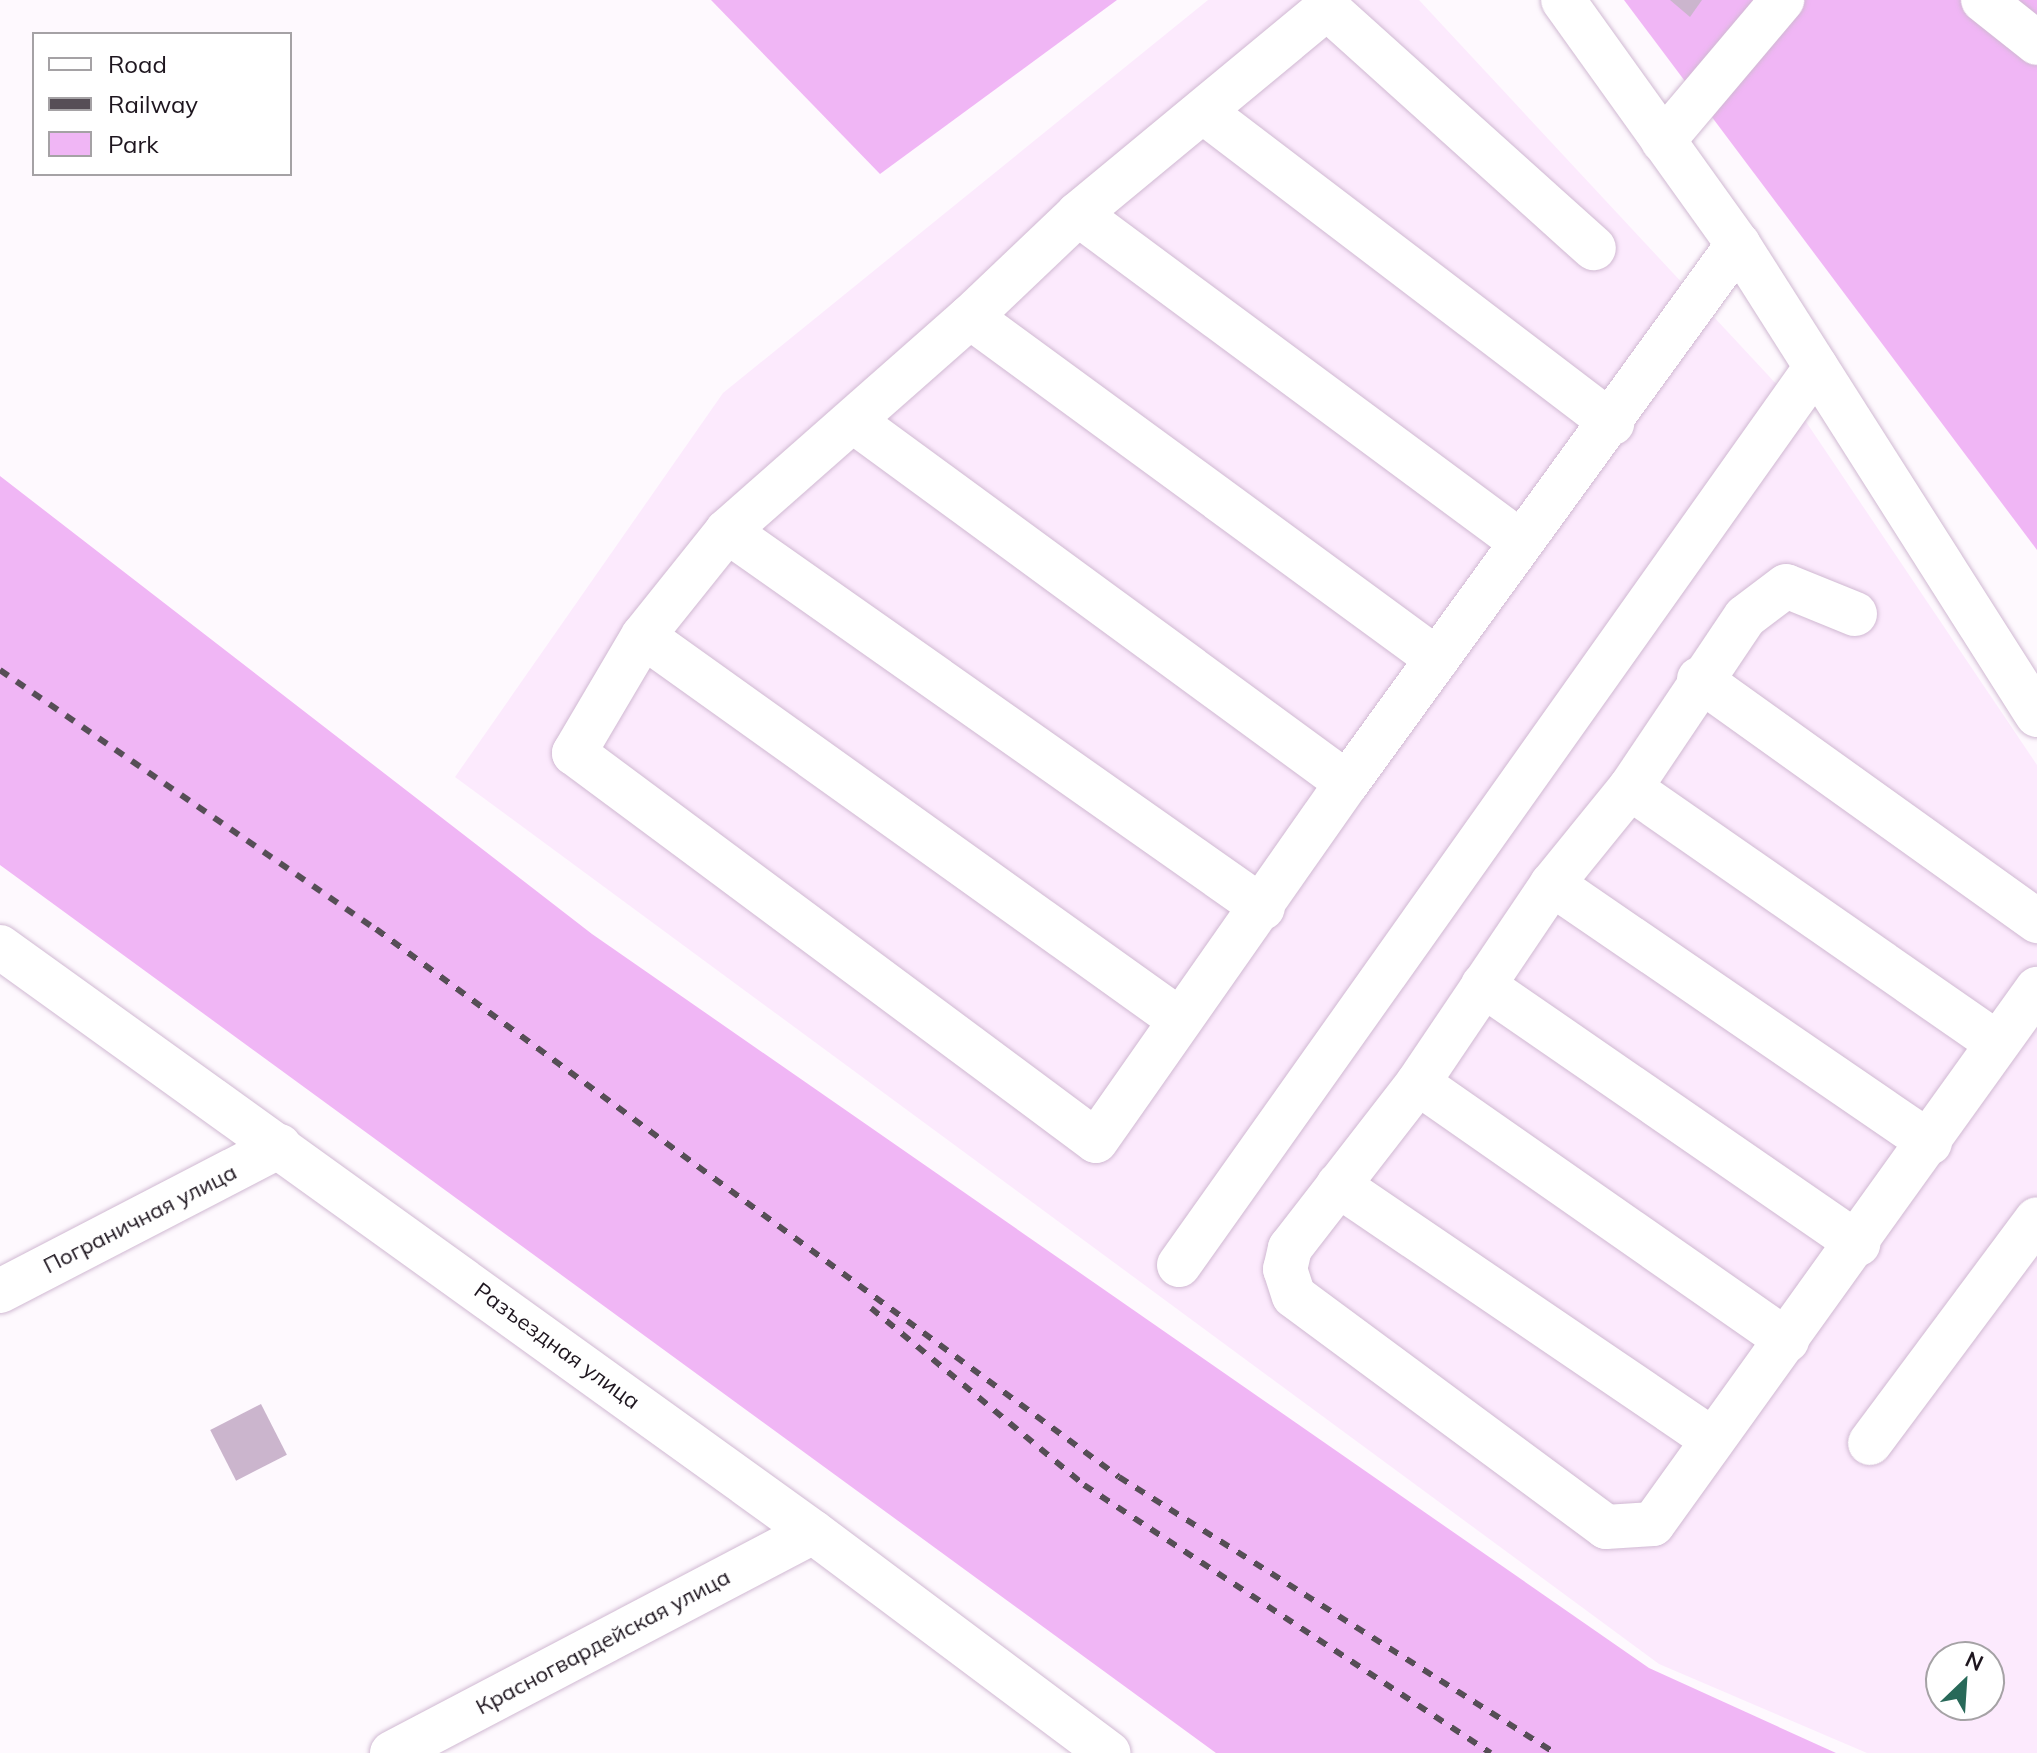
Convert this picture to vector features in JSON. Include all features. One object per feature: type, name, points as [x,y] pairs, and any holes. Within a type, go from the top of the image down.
[{"type":"street","points":[[1563,0],[1738,244],[2037,715]]},
{"type":"street","points":[[1663,141],[1782,0]]},
{"type":"street","points":[[1983,0],[2037,43]]},
{"type":"street","points":[[1594,248],[1327,8],[1205,113],[1078,214],[970,317],[727,531],[643,636],[574,753],[1096,1141],[1263,908],[1347,783],[1521,542],[1612,423],[1738,244]]},
{"type":"street","points":[[1205,113],[1612,423]]},
{"type":"street","points":[[1078,214],[1521,542]]},
{"type":"street","points":[[970,317],[1437,659]]},
{"type":"street","points":[[1179,1265],[1816,367]]},
{"type":"street","points":[[853,421],[1347,783]]},
{"type":"street","points":[[727,531],[1263,908]]},
{"type":"street","points":[[1855,614],[1786,586],[1745,617],[1699,679],[1630,788],[1552,884],[1418,1083],[1290,1248],[1285,1269],[1294,1296],[1606,1527],[1653,1524],[1710,1438],[1858,1244],[1930,1143],[1996,1042],[2037,989]]},
{"type":"street","points":[[643,636],[1180,1020]]},
{"type":"street","points":[[1699,679],[2037,921]]},
{"type":"street","points":[[1630,788],[1996,1042]]},
{"type":"street","points":[[1552,884],[1930,1143]]},
{"type":"street","name":"Разъездная улица","points":[[0,947],[813,1532],[1108,1753]]},
{"type":"street","points":[[1483,985],[1858,1244]]},
{"type":"street","points":[[1418,1083],[1787,1340]]},
{"type":"street","name":"Пограничная улица","points":[[0,1291],[280,1146]]},
{"type":"street","points":[[1338,1185],[1710,1438]]},
{"type":"street","points":[[1870,1443],[2037,1219]]},
{"type":"street","name":"Красногвардейская улица","points":[[392,1753],[813,1532]]},
{"type":"shaded area","points":[[1208,0],[1419,0],[1792,401],[2037,765],[2037,1753],[1867,1753],[1659,1664],[455,777],[723,393]]},
{"type":"green space","points":[[711,0],[1117,0],[880,174]]},
{"type":"green space","points":[[1624,0],[2037,0],[2037,550]]},
{"type":"green space","points":[[0,476],[592,934],[1649,1668],[1836,1753],[1216,1753],[0,865]]},
{"type":"building","points":[[1670,0],[1702,0],[1690,17]]},
{"type":"building","points":[[261,1404],[287,1455],[236,1481],[210,1430]]},
{"type":"railway","points":[[0,670],[376,929],[1119,1477],[1555,1753]]},
{"type":"railway","points":[[871,1308],[1084,1485],[1491,1753]]}]
